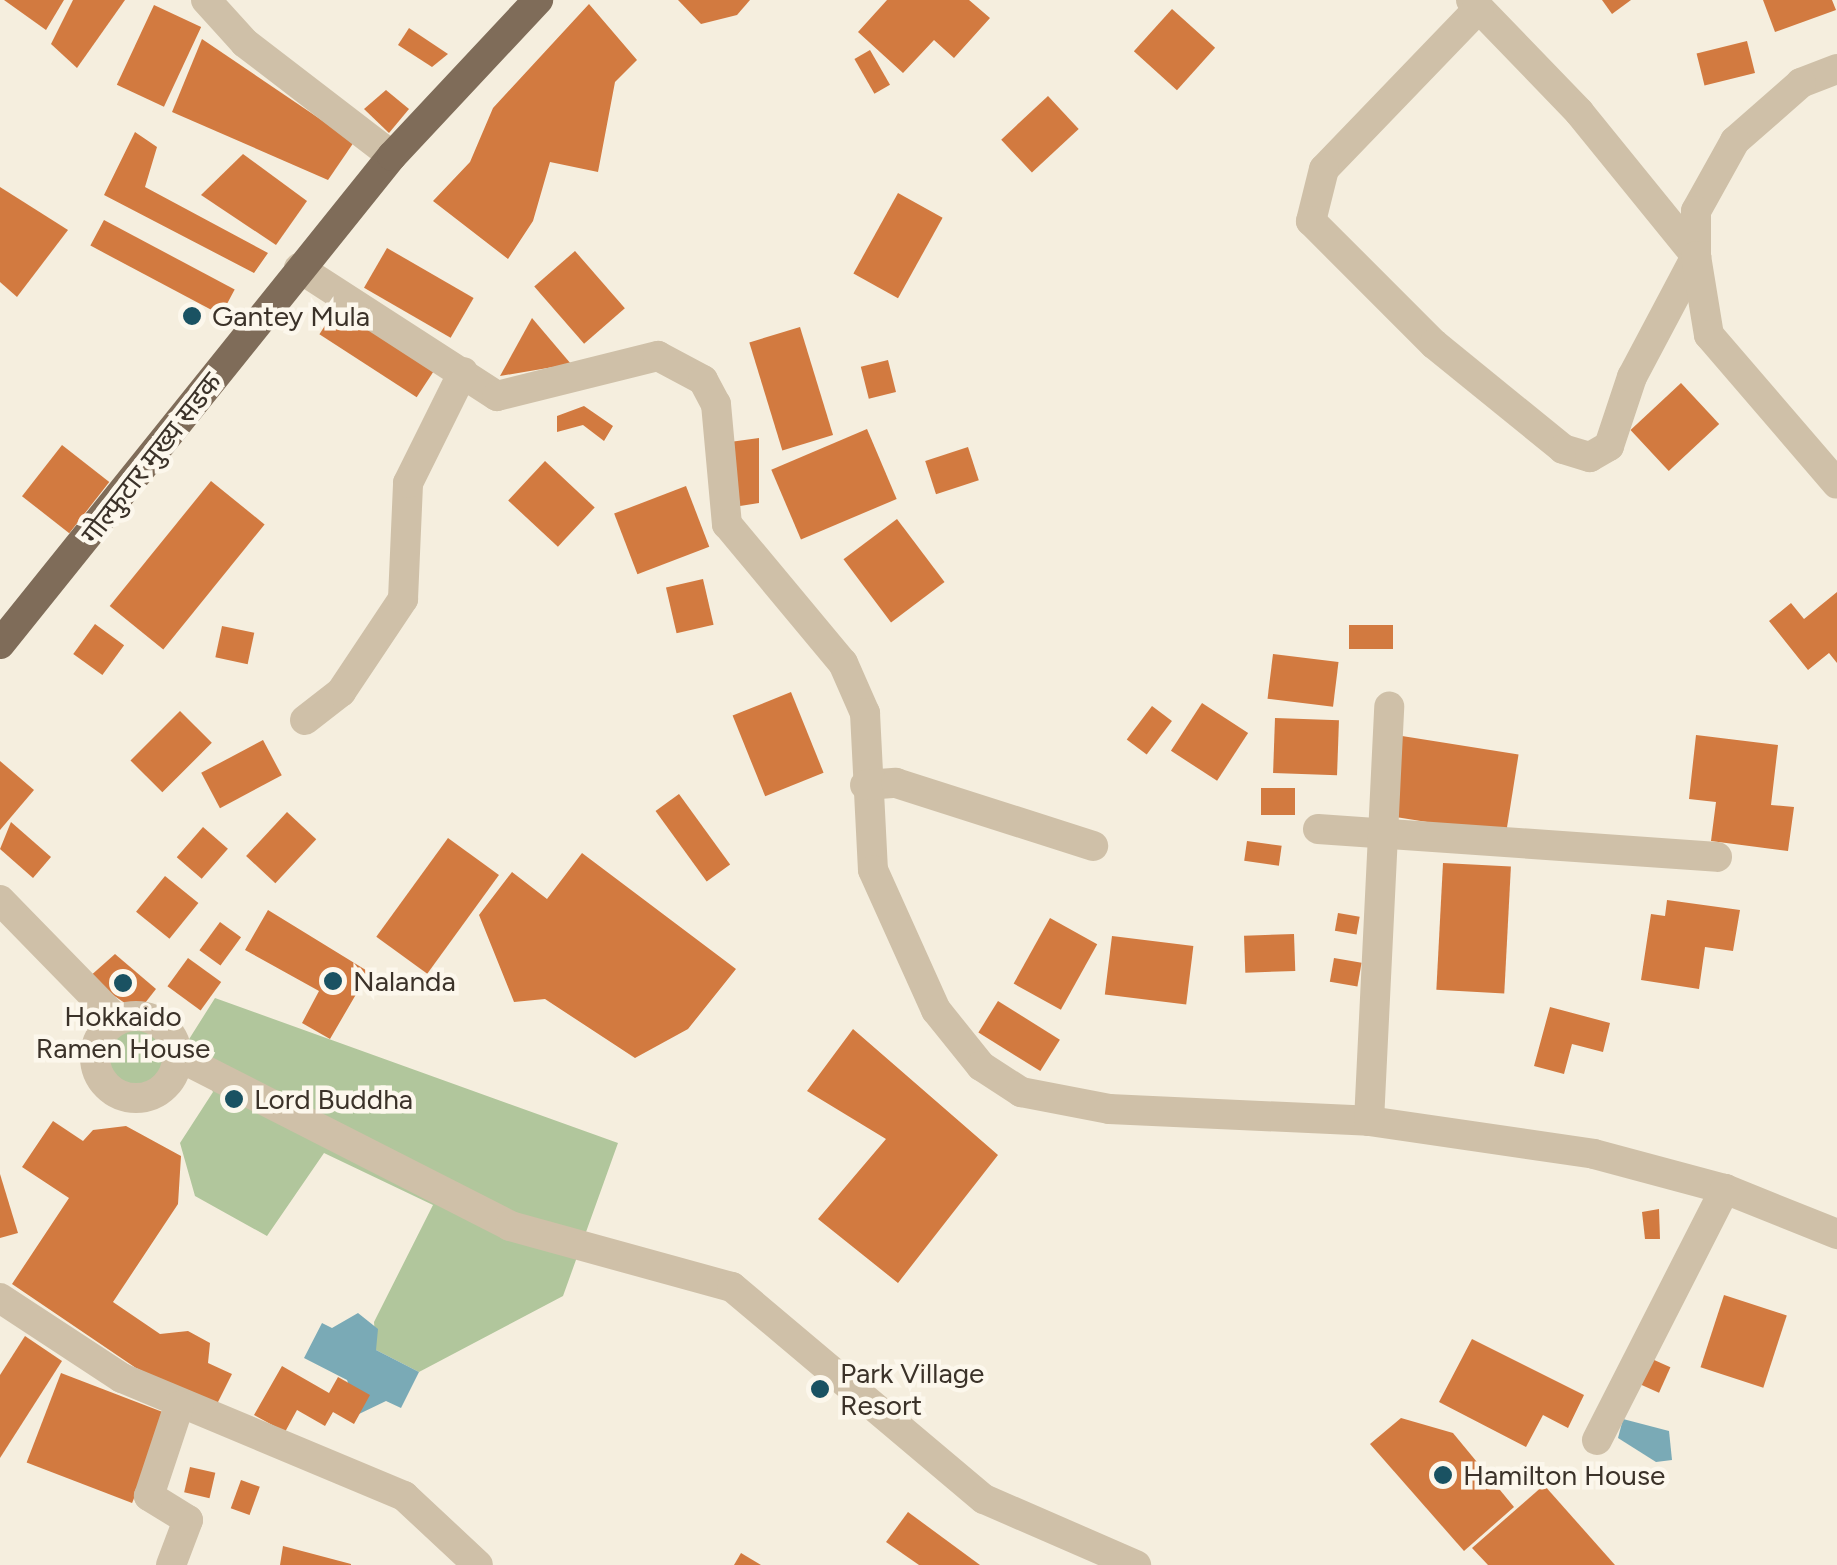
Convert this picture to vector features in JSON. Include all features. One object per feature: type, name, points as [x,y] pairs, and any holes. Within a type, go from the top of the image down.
[{"type":"main road","name":"गोल्फुटार मुख्य सडक","points":[[0,644],[298,268],[392,156],[538,0]]},
{"type":"street","points":[[206,0],[245,43],[392,156]]},
{"type":"street","points":[[1475,4],[1696,256],[1632,377],[1609,446],[1590,457],[1563,450],[1434,344],[1311,221],[1324,169],[1475,4]]},
{"type":"street","points":[[1837,69],[1800,83],[1735,141],[1696,210],[1696,256],[1709,335],[1837,484]]},
{"type":"street","points":[[298,268],[497,396],[515,397],[658,356],[703,380],[716,404],[727,524],[843,663],[865,713],[864,784],[873,870],[936,1010],[982,1066],[1020,1092],[1109,1110],[1369,1121],[1594,1154],[1725,1189],[1837,1234]]},
{"type":"street","points":[[305,720],[341,692],[403,599],[408,483],[463,372]]},
{"type":"street","points":[[1369,1121],[1378,830],[1390,706]]},
{"type":"street","points":[[864,784],[896,784],[1093,846]]},
{"type":"street","points":[[1318,829],[1378,830],[1717,858]]},
{"type":"street","points":[[0,900],[116,1020],[158,1022],[178,1056],[510,1226],[732,1287],[984,1499],[1136,1565]]},
{"type":"street","points":[[116,1020],[95,1052],[109,1089],[134,1098],[160,1091],[178,1056]]},
{"type":"street","points":[[1597,1440],[1725,1189]]},
{"type":"street","points":[[0,1298],[180,1406],[404,1496],[478,1565]]},
{"type":"street","points":[[171,1565],[188,1520],[150,1496],[180,1406]]},
{"type":"green space","points":[[215,998],[618,1143],[563,1296],[419,1372],[376,1350],[374,1322],[433,1205],[324,1153],[267,1236],[195,1196],[180,1143],[213,1092],[186,1044]]},
{"type":"green space","points":[[136,1029],[156,1037],[164,1057],[156,1077],[136,1085],[116,1077],[108,1057],[116,1037]]},
{"type":"water","points":[[358,1313],[378,1329],[376,1350],[419,1372],[401,1408],[386,1401],[359,1414],[347,1380],[304,1358],[322,1323],[332,1328]]},
{"type":"water","points":[[1623,1419],[1669,1431],[1672,1460],[1656,1462],[1618,1438]]},
{"type":"building","points":[[4,0],[64,0],[46,30]]},
{"type":"building","points":[[73,0],[125,0],[77,68],[51,44]]},
{"type":"building","points":[[678,0],[750,0],[737,15],[701,24]]},
{"type":"building","points":[[887,0],[969,0],[990,18],[954,58],[934,40],[903,73],[858,32]]},
{"type":"building","points":[[1602,0],[1631,0],[1612,14]]},
{"type":"building","points":[[1763,0],[1832,0],[1836,10],[1775,32]]},
{"type":"building","points":[[589,4],[637,60],[615,82],[598,172],[550,162],[533,221],[508,259],[433,201],[470,162],[493,108]]},
{"type":"building","points":[[154,5],[201,27],[164,107],[117,85]]},
{"type":"building","points":[[1172,9],[1215,48],[1177,90],[1134,51]]},
{"type":"building","points":[[409,28],[448,54],[432,67],[398,45]]},
{"type":"building","points":[[202,39],[354,142],[328,180],[172,112]]},
{"type":"building","points":[[1747,41],[1755,73],[1705,86],[1697,54]]},
{"type":"building","points":[[870,50],[890,85],[874,94],[854,59]]},
{"type":"building","points":[[386,90],[409,109],[389,133],[364,109]]},
{"type":"building","points":[[1048,96],[1079,129],[1032,173],[1001,140]]},
{"type":"building","points":[[135,132],[157,147],[145,187],[268,253],[254,273],[104,195]]},
{"type":"building","points":[[243,154],[307,201],[276,245],[201,195]]},
{"type":"building","points":[[0,187],[68,230],[17,297],[0,282]]},
{"type":"building","points":[[898,193],[943,218],[898,298],[853,273]]},
{"type":"building","points":[[104,220],[235,289],[221,315],[90,246]]},
{"type":"building","points":[[387,248],[474,298],[451,338],[364,288]]},
{"type":"building","points":[[575,251],[625,308],[584,344],[534,286]]},
{"type":"building","points":[[339,304],[436,367],[417,397],[319,334]]},
{"type":"building","points":[[532,318],[571,364],[500,376]]},
{"type":"building","points":[[800,327],[833,435],[782,451],[749,342]]},
{"type":"building","points":[[888,360],[896,392],[869,399],[861,367]]},
{"type":"building","points":[[1681,383],[1719,424],[1669,471],[1631,430]]},
{"type":"building","points":[[584,406],[613,426],[604,441],[583,425],[557,432],[557,416]]},
{"type":"building","points":[[867,429],[897,499],[801,540],[771,470]]},
{"type":"building","points":[[759,438],[759,503],[740,506],[730,442]]},
{"type":"building","points":[[62,445],[109,482],[69,533],[22,496]]},
{"type":"building","points":[[968,447],[979,480],[936,494],[925,461]]},
{"type":"building","points":[[545,461],[595,507],[558,547],[508,500]]},
{"type":"building","points":[[211,481],[265,524],[163,650],[110,606]]},
{"type":"building","points":[[686,486],[709,547],[637,574],[614,514]]},
{"type":"building","points":[[897,519],[945,582],[891,622],[843,559]]},
{"type":"building","points":[[703,579],[714,625],[677,633],[666,588]]},
{"type":"building","points":[[1837,592],[1837,663],[1829,653],[1808,670],[1769,621],[1791,603],[1804,619]]},
{"type":"building","points":[[95,624],[124,645],[102,675],[73,654]]},
{"type":"building","points":[[1349,625],[1393,625],[1393,649],[1349,649]]},
{"type":"building","points":[[222,626],[254,633],[248,664],[215,657]]},
{"type":"building","points":[[1273,654],[1339,662],[1333,707],[1268,699]]},
{"type":"building","points":[[791,692],[824,773],[765,796],[733,716]]},
{"type":"building","points":[[1202,703],[1248,733],[1217,781],[1171,751]]},
{"type":"building","points":[[1152,706],[1172,721],[1147,755],[1127,740]]},
{"type":"building","points":[[180,711],[212,743],[162,792],[131,760]]},
{"type":"building","points":[[1275,718],[1339,720],[1337,775],[1273,773]]},
{"type":"building","points":[[1696,735],[1778,745],[1771,805],[1794,807],[1788,851],[1711,841],[1716,802],[1689,799]]},
{"type":"building","points":[[1402,736],[1519,754],[1506,834],[1389,816]]},
{"type":"building","points":[[263,740],[282,775],[220,808],[201,773]]},
{"type":"building","points":[[0,761],[34,790],[0,830]]},
{"type":"building","points":[[1261,788],[1295,788],[1295,815],[1261,815]]},
{"type":"building","points":[[679,794],[730,864],[707,881],[656,811]]},
{"type":"building","points":[[287,812],[316,839],[275,883],[246,856]]},
{"type":"building","points":[[11,822],[51,857],[33,878],[0,849]]},
{"type":"building","points":[[203,827],[228,849],[202,879],[177,857]]},
{"type":"building","points":[[448,838],[499,875],[427,974],[376,937]]},
{"type":"building","points":[[1247,841],[1282,846],[1279,866],[1244,861]]},
{"type":"building","points":[[582,853],[736,969],[688,1029],[635,1058],[545,999],[514,1002],[479,915],[512,872],[547,899]]},
{"type":"building","points":[[1443,863],[1511,867],[1504,993],[1436,990]]},
{"type":"building","points":[[165,876],[198,903],[169,939],[136,912]]},
{"type":"building","points":[[1667,900],[1740,910],[1733,951],[1705,947],[1699,989],[1641,980],[1651,914],[1665,916]]},
{"type":"building","name":"Nalanda","points":[[268,910],[369,972],[330,1039],[302,1023],[319,991],[245,950]]},
{"type":"building","points":[[1338,913],[1360,917],[1357,935],[1335,931]]},
{"type":"building","points":[[1050,918],[1097,944],[1061,1010],[1014,984]]},
{"type":"building","points":[[220,922],[241,937],[220,966],[199,950]]},
{"type":"building","points":[[1294,934],[1295,971],[1245,973],[1244,936]]},
{"type":"building","points":[[1112,936],[1193,946],[1186,1005],[1105,995]]},
{"type":"building","name":"Hokkaido Ramen House","points":[[115,954],[156,989],[138,1012],[88,978]]},
{"type":"building","points":[[188,958],[221,982],[201,1010],[167,986]]},
{"type":"building","points":[[1334,958],[1362,963],[1357,986],[1330,982]]},
{"type":"building","points":[[998,1001],[1060,1040],[1040,1071],[978,1032]]},
{"type":"building","points":[[1550,1007],[1610,1023],[1603,1052],[1572,1044],[1564,1074],[1534,1066]]},
{"type":"building","points":[[853,1029],[998,1155],[898,1283],[818,1219],[886,1139],[807,1091]]},
{"type":"building","points":[[53,1121],[83,1141],[93,1130],[126,1126],[181,1156],[178,1204],[113,1302],[160,1334],[188,1331],[210,1343],[208,1363],[232,1374],[216,1406],[136,1368],[12,1284],[69,1198],[22,1167]]},
{"type":"building","points":[[0,1174],[18,1233],[0,1238]]},
{"type":"building","points":[[1659,1209],[1660,1239],[1645,1239],[1642,1212]]},
{"type":"building","points":[[1724,1295],[1787,1315],[1763,1388],[1701,1367]]},
{"type":"building","points":[[25,1336],[62,1361],[0,1458],[0,1375]]},
{"type":"building","points":[[1472,1339],[1584,1395],[1568,1428],[1543,1415],[1526,1447],[1439,1402]]},
{"type":"building","points":[[1643,1355],[1670,1367],[1659,1393],[1632,1381]]},
{"type":"building","points":[[282,1366],[329,1393],[338,1377],[370,1395],[354,1424],[333,1412],[325,1426],[297,1410],[285,1432],[254,1415]]},
{"type":"building","points":[[61,1373],[166,1413],[132,1503],[27,1463]]},
{"type":"building","name":"Hamilton House","points":[[1401,1418],[1453,1433],[1514,1507],[1464,1551],[1370,1444]]},
{"type":"building","points":[[190,1467],[215,1473],[209,1498],[184,1492]]},
{"type":"building","points":[[241,1480],[260,1487],[250,1515],[231,1508]]},
{"type":"building","points":[[1544,1485],[1615,1565],[1488,1565],[1472,1548]]},
{"type":"building","points":[[908,1512],[980,1565],[919,1565],[886,1542]]},
{"type":"building","points":[[283,1546],[351,1564],[351,1565],[280,1565]]},
{"type":"building","points":[[741,1553],[761,1565],[734,1565]]},
{"type":"place","name":"Gantey Mula","points":[[192,316]]},
{"type":"place","name":"Nalanda","points":[[333,981]]},
{"type":"place","name":"Hokkaido Ramen House","points":[[123,983]]},
{"type":"place","name":"Lord Buddha","points":[[234,1099]]},
{"type":"place","name":"Park Village Resort","points":[[820,1389]]},
{"type":"place","name":"Hamilton House","points":[[1443,1475]]}]
